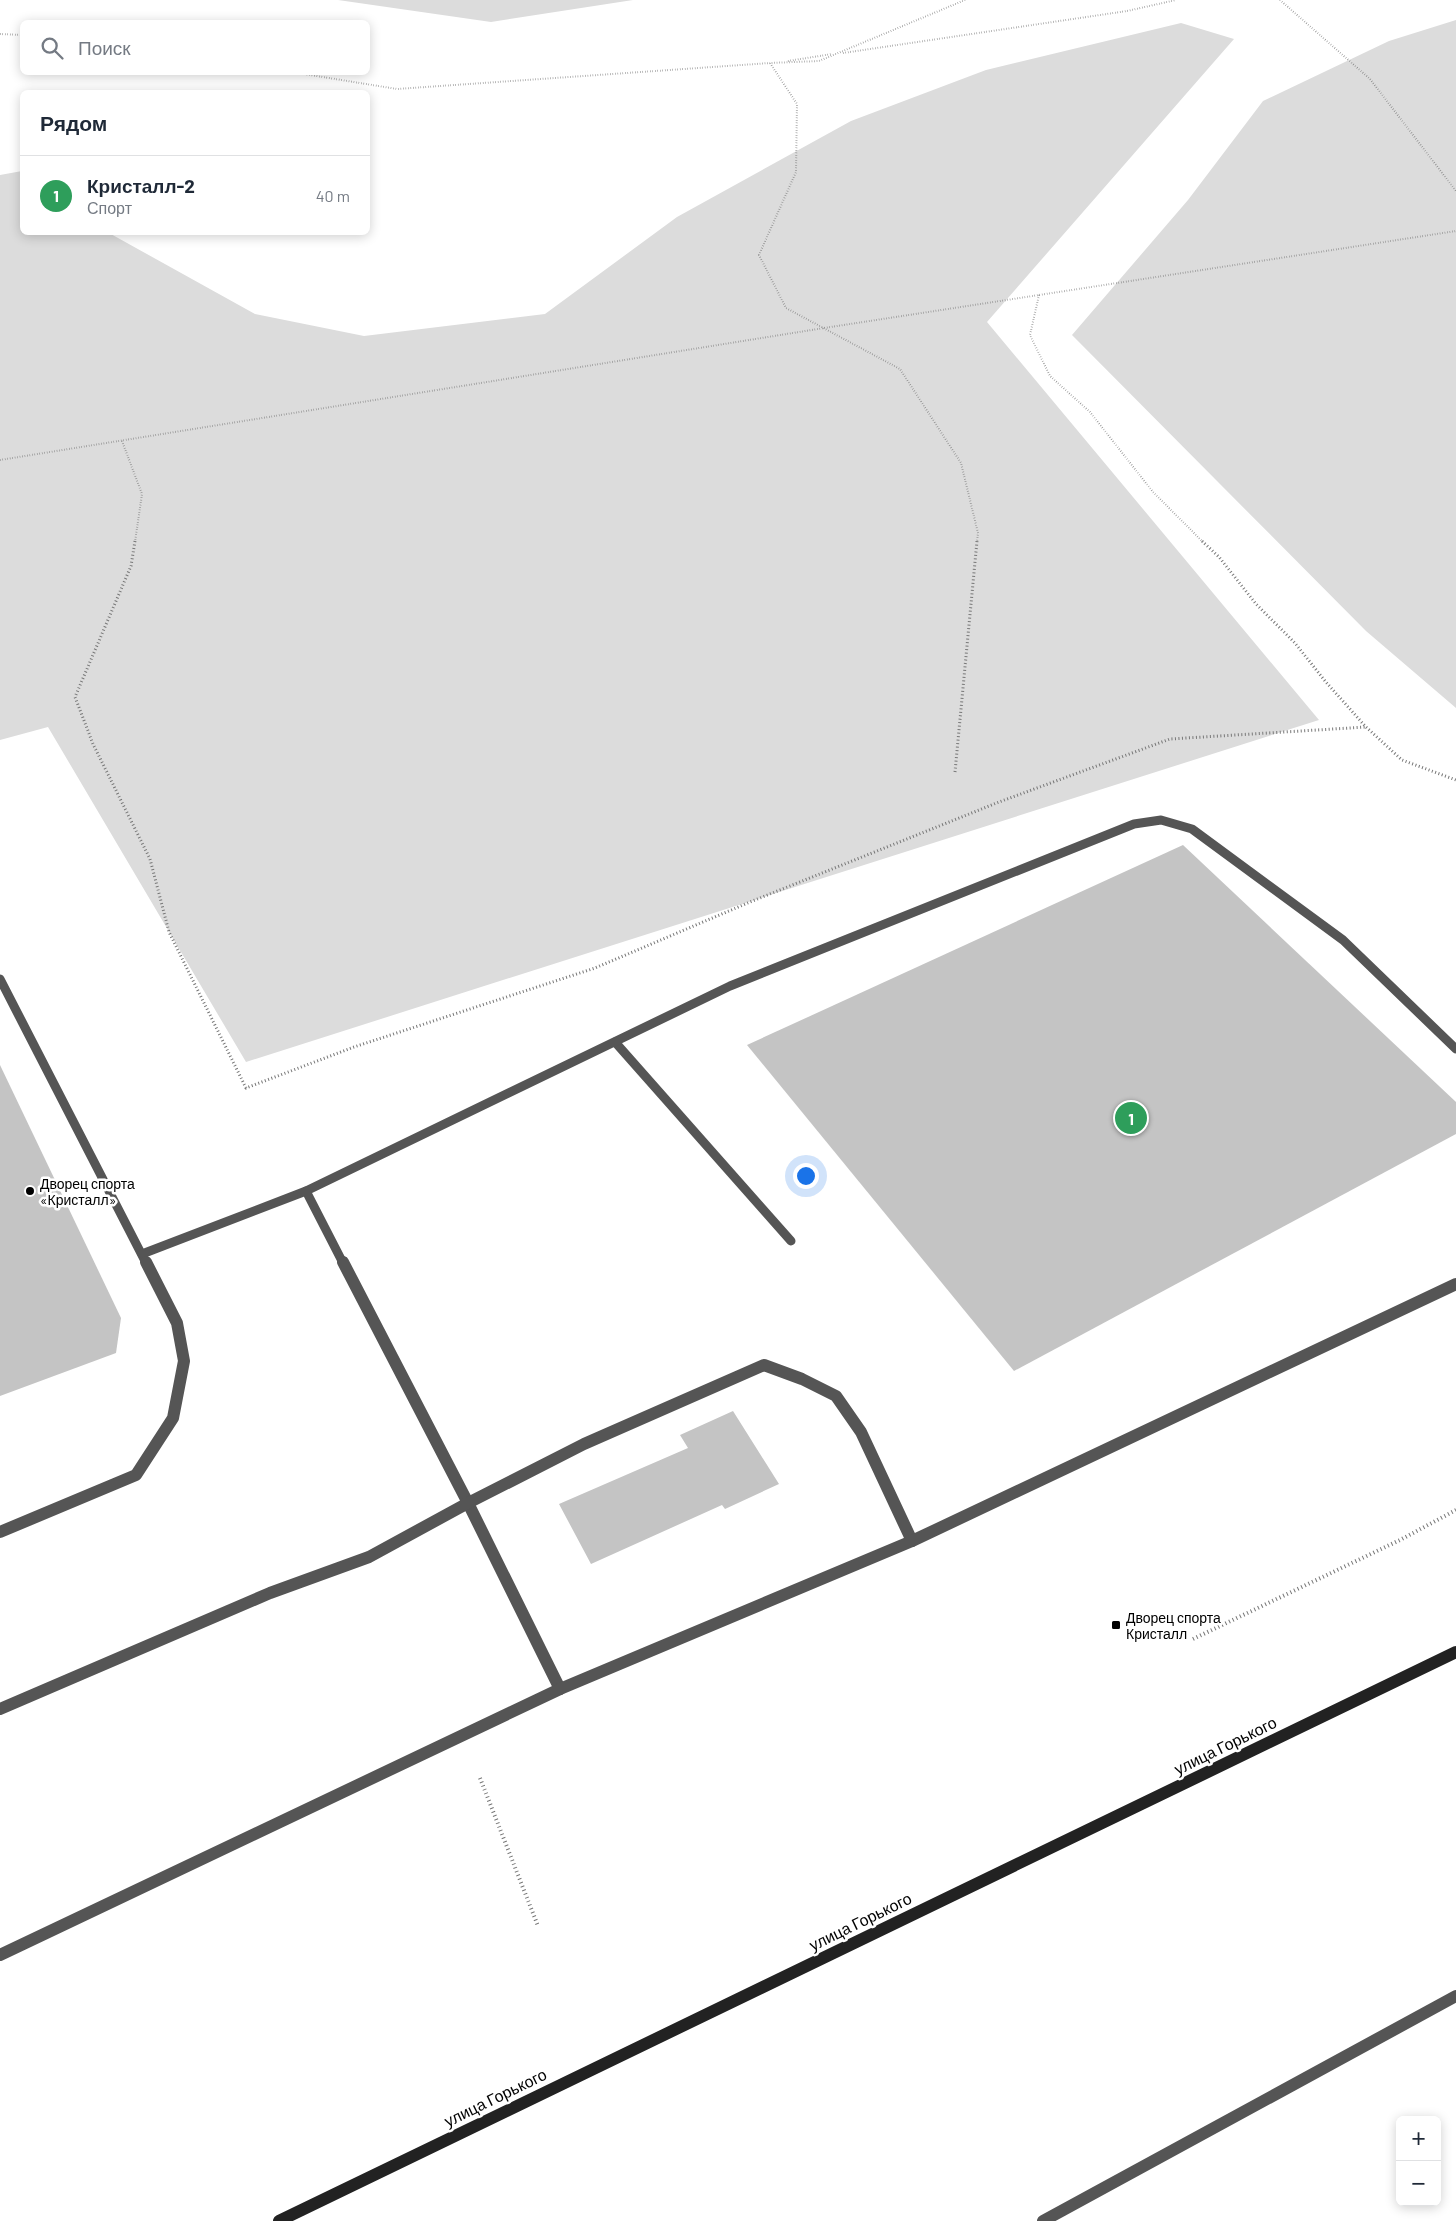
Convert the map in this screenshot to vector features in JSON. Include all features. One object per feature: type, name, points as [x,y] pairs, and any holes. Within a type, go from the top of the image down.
[{"type":"main road","name":"улица Горького","points":[[279,2221],[1456,1652]]},
{"type":"lane","points":[[142,1254],[306,1191],[739,983],[1134,824],[1161,820],[1192,829],[1342,940],[1456,1049]]},
{"type":"lane","points":[[0,979],[177,1323],[184,1361],[173,1418],[136,1475],[0,1532]]},
{"type":"lane","points":[[615,1042],[792,1241]]},
{"type":"lane","points":[[306,1191],[468,1503],[560,1689]]},
{"type":"lane","points":[[0,1955],[560,1689],[912,1541],[1456,1284]]},
{"type":"lane","points":[[0,1709],[270,1593],[369,1556],[584,1444],[764,1365],[802,1379],[836,1396],[861,1432],[912,1541]]},
{"type":"lane","points":[[1043,2221],[1456,1996]]},
{"type":"path","points":[[312,75],[397,88],[819,61],[965,0]]},
{"type":"path","points":[[770,63],[1127,11],[1176,0]]},
{"type":"path","points":[[1280,0],[1370,79],[1456,191]]},
{"type":"path","points":[[0,34],[20,35]]},
{"type":"path","points":[[770,63],[797,104],[796,172],[759,256],[786,308],[900,369],[961,463],[978,533],[955,772]]},
{"type":"path","points":[[0,460],[824,328],[1456,231]]},
{"type":"path","points":[[1039,295],[1030,335],[1050,376],[1090,412],[1153,492],[1181,522],[1219,557],[1256,604],[1295,642],[1325,681],[1366,726],[1402,760],[1456,780]]},
{"type":"path","points":[[122,441],[142,494],[131,566],[75,697],[93,744],[150,858],[169,932],[246,1088],[354,1047],[595,968],[750,902],[990,806],[1170,739],[1366,726]]},
{"type":"path","points":[[1193,1639],[1400,1540],[1456,1510]]},
{"type":"path","points":[[480,1778],[538,1926]]},
{"type":"shaded area","points":[[338,0],[633,0],[491,22]]},
{"type":"shaded area","points":[[1456,20],[1456,708],[1366,631],[1072,335],[1188,200],[1263,101],[1389,41]]},
{"type":"shaded area","points":[[1181,23],[1234,39],[987,322],[1319,720],[246,1062],[48,727],[0,740],[0,175],[20,171],[20,235],[113,235],[255,314],[364,336],[545,314],[677,217],[851,121],[986,70]]},
{"type":"building","points":[[1183,845],[1456,1102],[1456,1134],[1014,1371],[747,1045]]},
{"type":"building","name":"Дворец спорта «Кристалл»","points":[[0,1065],[121,1318],[116,1353],[0,1396]]},
{"type":"building","points":[[733,1411],[779,1484],[725,1509],[722,1505],[591,1564],[559,1504],[688,1448],[680,1435]]},
{"type":"place","name":"Кристалл-2","points":[[1131,1118]]},
{"type":"place","name":"Дворец спорта «Кристалл»","points":[[30,1191]]},
{"type":"place","name":"Дворец спорта Кристалл","points":[[1116,1625]]}]
